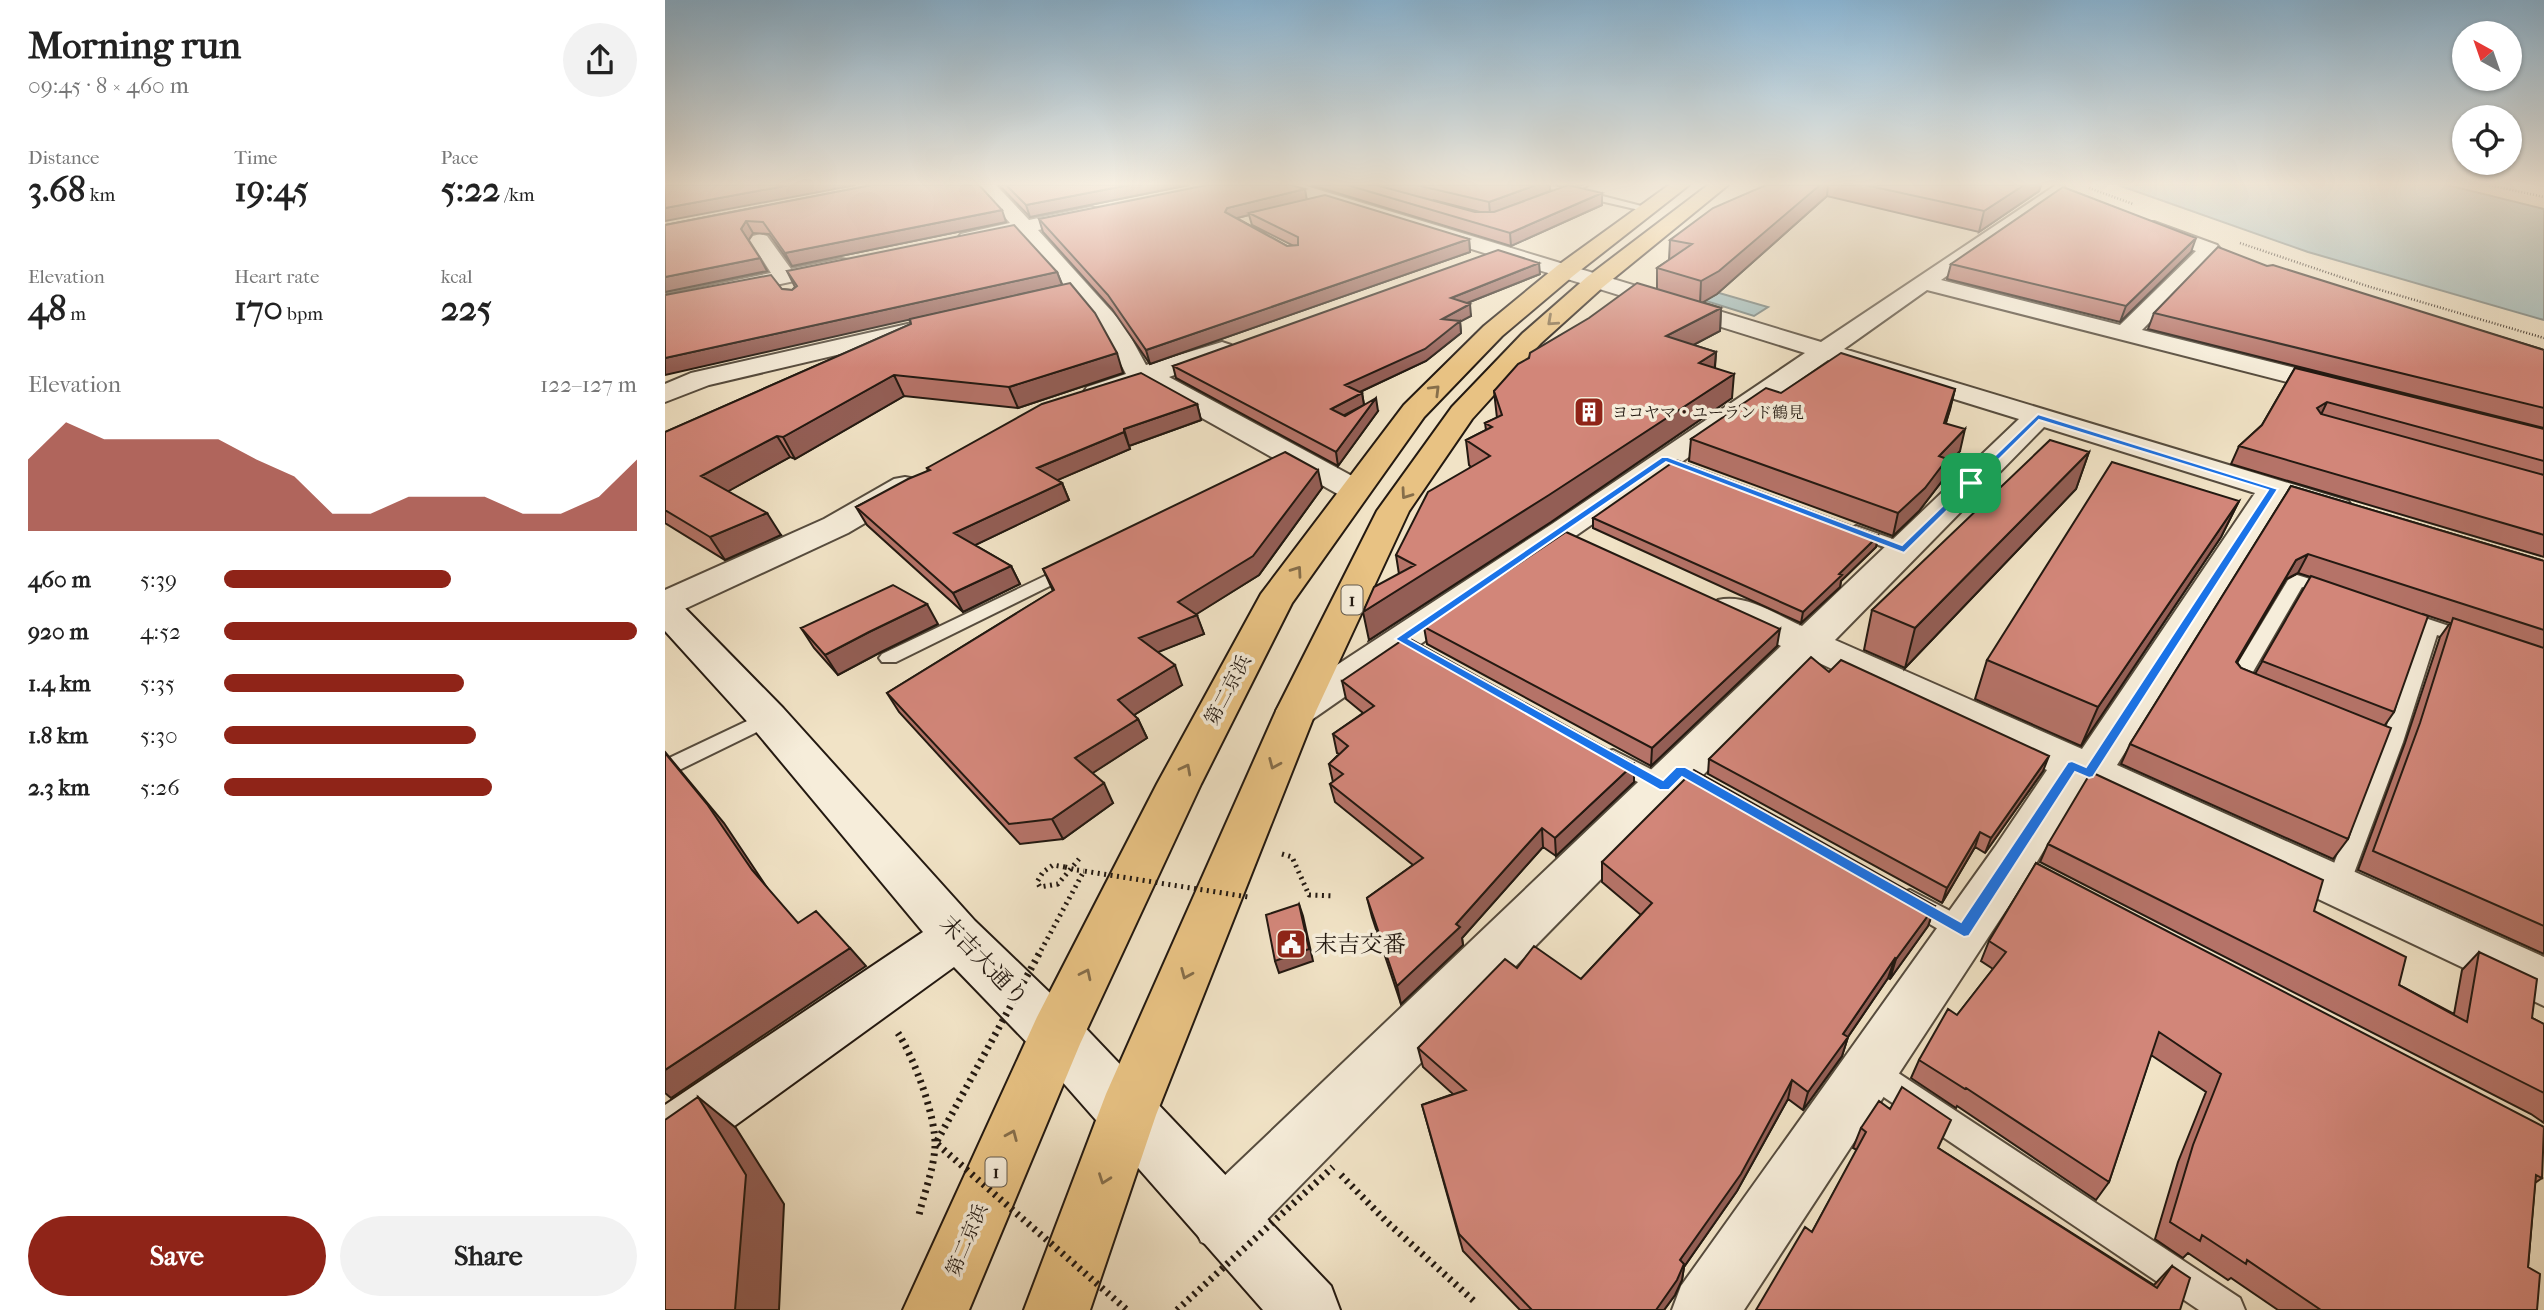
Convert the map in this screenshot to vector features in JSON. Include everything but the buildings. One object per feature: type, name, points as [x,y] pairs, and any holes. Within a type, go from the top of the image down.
[{"type":"highway","name":"第二京浜","points":[[1057,1310],[1128,1115],[1296,711],[1393,511],[1462,413],[1532,338],[1580,277],[1611,246]]},
{"type":"highway","name":"第二京浜","points":[[936,1310],[1056,1035],[1179,784],[1274,602],[1414,411],[1493,331],[1627,246]]},
{"type":"street","points":[[764,246],[784,281]]},
{"type":"street","points":[[1043,246],[1115,330],[1136,370],[1284,463],[1354,490]]},
{"type":"street","points":[[1484,246],[1821,352],[2364,516]]},
{"type":"street","points":[[1296,711],[1413,646],[1582,539],[1821,352],[1925,283],[1973,246]]},
{"type":"street","points":[[2126,334],[2210,249],[2204,246]]},
{"type":"street","points":[[1462,264],[1500,251]]},
{"type":"street","points":[[665,302],[784,281],[863,260]]},
{"type":"street","points":[[1925,283],[2368,394]]},
{"type":"street","points":[[1056,296],[1082,290]]},
{"type":"street","points":[[665,394],[700,379],[964,317]]},
{"type":"street","points":[[1070,402],[1246,341]]},
{"type":"street","points":[[1223,1220],[1683,780],[1809,644],[2038,417]]},
{"type":"street","points":[[665,606],[836,526],[929,473]]},
{"type":"street","points":[[1705,1310],[1964,931],[2024,867],[2081,769],[2273,489]]},
{"type":"street","points":[[1699,593],[2338,884],[2544,982]]},
{"type":"street","name":"末吉大通り","points":[[665,606],[768,718],[957,936],[1056,1035],[1307,1310]]},
{"type":"street","points":[[665,1140],[868,1001],[957,936]]},
{"type":"lane","points":[[1841,526],[1904,550]]},
{"type":"lane","points":[[889,658],[1087,560]]},
{"type":"lane","points":[[2264,690],[2238,680],[2297,580],[2346,597]]},
{"type":"lane","points":[[2382,610],[2481,643]]},
{"type":"lane","points":[[2338,884],[2386,740],[2431,626]]},
{"type":"lane","points":[[665,769],[768,718]]},
{"type":"lane","points":[[1593,746],[1683,780]]},
{"type":"lane","points":[[1893,891],[1964,931]]},
{"type":"lane","points":[[1869,1070],[2228,1310]]},
{"type":"path","points":[[2250,246],[2367,286],[2544,338]]},
{"type":"path","points":[[1271,852],[1292,856],[1309,895],[1333,896]]},
{"type":"path","points":[[1079,859],[1058,886],[1040,887],[1037,881],[1043,872],[1053,865],[1065,867],[1080,870],[1248,897]]},
{"type":"path","points":[[936,1143],[1080,870]]},
{"type":"path","points":[[888,1023],[904,1040],[936,1143],[1127,1310]]},
{"type":"path","points":[[1177,1310],[1333,1167],[1387,1222],[1475,1302]]},
{"type":"water","points":[[2291,246],[2544,246],[2544,320]]},
{"type":"water","points":[[1688,284],[1768,307],[1754,316],[1674,291]]},
{"type":"place","name":"ヨコヤマ・ユーランド鶴見","points":[[1589,412]]},
{"type":"place","name":"末吉交番","points":[[1291,944]]},
{"type":"route","points":[[2038,417],[2273,489],[2089,773],[2072,765],[1964,931],[1681,770],[1664,786],[1401,639],[1564,531],[1665,459],[1904,550],[1971,483],[2038,417]]}]
